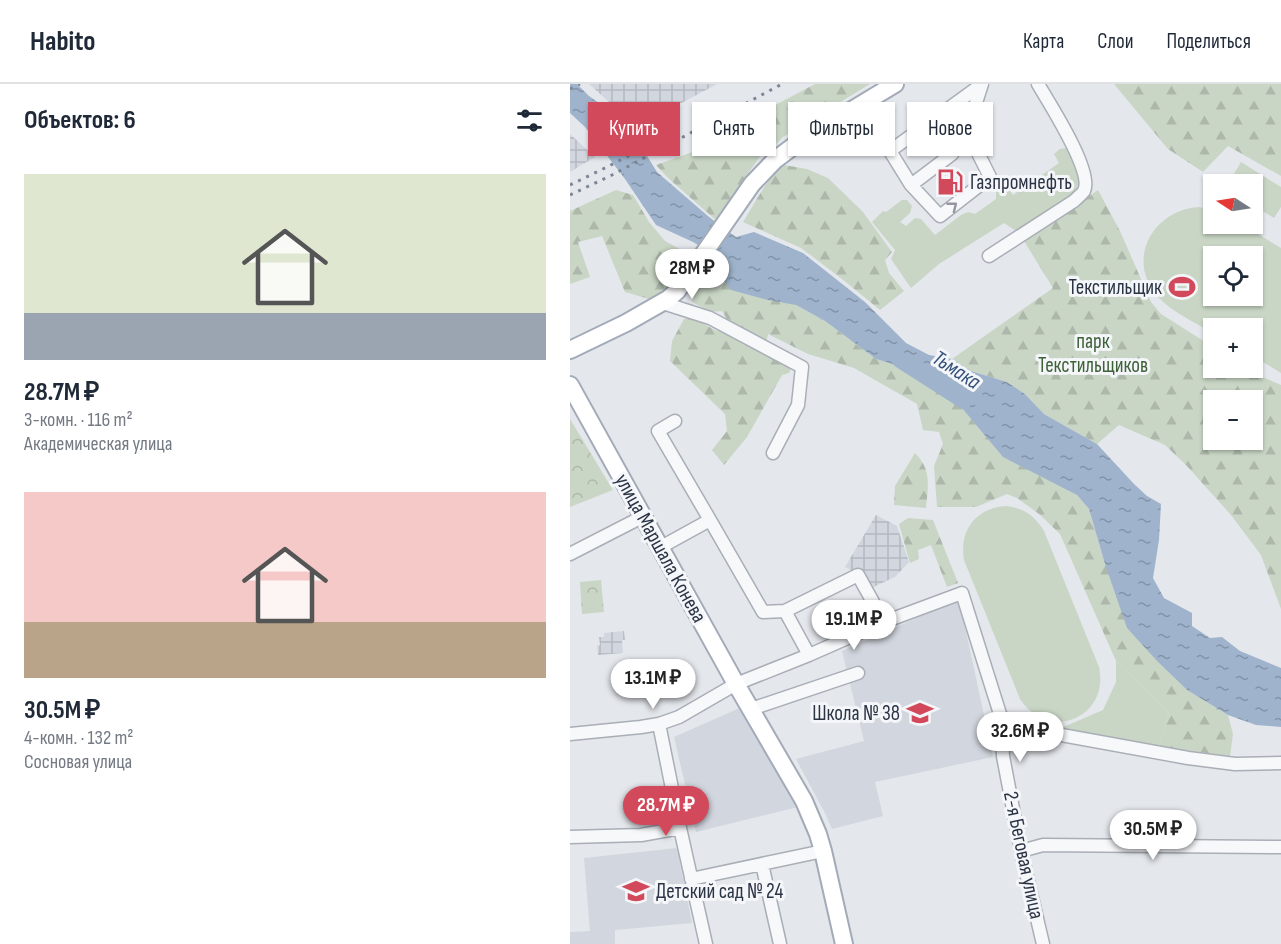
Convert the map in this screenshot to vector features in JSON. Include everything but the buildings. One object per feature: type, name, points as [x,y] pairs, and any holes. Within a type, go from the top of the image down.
[{"type":"main road","points":[[866,102],[895,84]]},
{"type":"main road","points":[[570,351],[663,303],[677,291],[752,184],[769,165],[788,150]]},
{"type":"main road","name":"улица Маршала Конева","points":[[570,385],[736,684],[804,801],[823,851],[844,944]]},
{"type":"street","points":[[976,102],[981,84]]},
{"type":"street","points":[[895,147],[981,84]]},
{"type":"street","points":[[989,256],[1074,201],[1084,191],[1085,174],[1076,151],[1038,84]]},
{"type":"street","points":[[893,156],[911,185],[940,216],[990,177],[980,156]]},
{"type":"street","points":[[911,185],[949,156]]},
{"type":"street","points":[[663,303],[710,318],[802,367],[798,405],[773,453]]},
{"type":"street","points":[[570,734],[640,727],[659,724],[679,717],[736,684],[884,622],[858,575],[785,611],[763,612],[658,431],[675,421]]},
{"type":"street","points":[[570,554],[644,516]]},
{"type":"street","points":[[661,548],[710,520]]},
{"type":"street","name":"2-я Беговая улица","points":[[884,622],[962,593],[1001,717],[1003,756],[1043,944]]},
{"type":"street","points":[[785,611],[808,655]]},
{"type":"street","points":[[751,709],[858,673]]},
{"type":"street","points":[[1001,717],[1034,730],[1188,758],[1235,764],[1281,763]]},
{"type":"street","points":[[659,724],[706,944]]},
{"type":"street","points":[[570,837],[640,835],[680,828]]},
{"type":"street","points":[[1022,851],[1043,845],[1281,846]]},
{"type":"street","points":[[691,879],[823,851]]},
{"type":"street","points":[[762,864],[780,944]]},
{"type":"shaded area","points":[[589,84],[717,84],[680,104],[680,102],[609,102]]},
{"type":"shaded area","points":[[570,134],[588,151],[588,156],[595,157],[570,172]]},
{"type":"shaded area","points":[[876,515],[897,526],[909,562],[895,577],[867,590],[858,573],[845,567]]},
{"type":"shaded area","name":"Школа № 38","points":[[959,599],[993,757],[875,782],[883,816],[832,829],[796,759],[864,741],[842,651]]},
{"type":"shaded area","points":[[624,631],[623,653],[598,655],[599,637],[604,637],[604,633]]},
{"type":"shaded area","points":[[742,707],[798,807],[696,832],[674,737]]},
{"type":"shaded area","name":"Детский сад № 24","points":[[677,848],[692,923],[615,930],[615,944],[570,944],[570,932],[590,931],[584,858]]},
{"type":"green space","points":[[815,84],[870,84],[840,102],[788,102],[788,134],[776,144],[776,105]]},
{"type":"green space","points":[[1114,84],[1281,84],[1281,176],[1228,146],[1203,172],[1168,149]]},
{"type":"green space","points":[[1066,148],[1071,149],[1076,160],[1080,183],[1068,199],[1016,231],[1004,223],[939,264],[911,288],[891,259],[895,250],[872,222],[883,211],[886,212],[902,200],[907,200],[912,206],[910,213],[900,222],[906,226],[915,218],[921,219],[935,235],[961,215],[968,212],[975,214],[996,199],[996,191],[1005,184],[1013,195],[1059,163],[1054,154]]},
{"type":"green space","points":[[692,152],[692,156],[760,156],[717,221],[656,165]]},
{"type":"green space","points":[[1241,162],[1260,174],[1234,174]]},
{"type":"green space","points":[[784,165],[807,169],[828,178],[863,212],[892,252],[885,260],[889,273],[904,291],[880,310],[801,248],[743,222],[766,184]]},
{"type":"green space","points":[[1263,176],[1281,187],[1281,207],[1274,218],[1263,211]]},
{"type":"green space","points":[[616,190],[633,195],[649,222],[665,241],[694,257],[664,299],[649,299],[625,292],[602,236],[578,242],[590,277],[570,284],[570,211]]},
{"type":"green space","name":"парк Текстильщиков","points":[[1098,190],[1120,231],[1151,302],[1161,314],[1203,341],[1203,378],[1263,377],[1281,385],[1281,609],[1261,555],[1231,515],[1165,445],[1119,425],[1097,444],[1044,414],[1025,394],[1007,382],[971,371],[952,359],[1053,288],[1024,241]]},
{"type":"green space","name":"Текстильщик","points":[[1203,208],[1203,234],[1258,234],[1281,248],[1281,373],[1263,362],[1263,318],[1203,318],[1203,327],[1184,317],[1159,298],[1149,284],[1144,269],[1144,254],[1148,240],[1167,218],[1181,211]]},
{"type":"green space","points":[[720,263],[787,292],[796,305],[825,321],[876,359],[919,372],[946,389],[974,422],[1077,495],[1089,509],[1105,564],[1158,662],[1187,690],[1228,715],[1233,734],[1230,756],[1159,747],[1169,713],[1116,661],[1060,534],[1039,514],[1017,498],[1007,494],[976,507],[937,507],[934,466],[943,444],[939,432],[923,430],[917,404],[854,368],[808,354],[768,334],[766,344],[793,364],[789,373],[782,375],[747,437],[724,465],[712,450],[727,431],[725,414],[670,361],[672,341],[684,319],[690,317],[717,331],[728,321],[722,311],[711,312],[692,302],[691,290],[716,276],[716,269]]},
{"type":"green space","points":[[570,419],[613,490],[570,507]]},
{"type":"green space","points":[[915,453],[924,466],[928,479],[926,508],[894,505],[895,486]]},
{"type":"green space","points":[[1006,506],[1028,514],[1044,531],[1099,667],[1100,685],[1095,700],[1086,711],[1074,719],[1060,722],[1046,720],[1032,712],[1020,699],[964,560],[964,539],[972,522],[986,511]]},
{"type":"green space","points":[[908,518],[933,520],[958,583],[947,587],[931,545],[918,550],[919,559],[910,563],[899,524]]},
{"type":"green space","points":[[601,580],[604,612],[582,614],[580,582]]},
{"type":"green space","points":[[1116,661],[1169,713],[1159,747],[1059,729],[1103,710],[1116,682]]},
{"type":"water","points":[[570,84],[577,84],[598,102],[588,102],[588,131],[570,113]]},
{"type":"water","points":[[607,156],[647,156],[657,172],[736,237],[754,232],[803,253],[865,302],[906,343],[929,355],[952,359],[971,371],[1007,382],[1025,394],[1044,414],[1097,444],[1134,484],[1147,496],[1161,504],[1159,540],[1153,578],[1164,598],[1192,613],[1192,626],[1210,638],[1222,637],[1240,651],[1281,668],[1281,727],[1256,725],[1228,715],[1187,690],[1127,628],[1089,509],[1077,495],[1003,457],[946,389],[919,372],[876,359],[825,321],[796,305],[731,290],[719,275],[722,259],[693,242],[656,225]]},
{"type":"waterway","name":"Тьмака","points":[[900,360],[964,401]]},
{"type":"railway","points":[[570,89],[580,84]]},
{"type":"railway","points":[[570,195],[782,84]]},
{"type":"railway","points":[[570,185],[628,156]]},
{"type":"place","name":"Газпромнефть","points":[[950,182]]},
{"type":"place","name":"Текстильщик","points":[[1182,287]]},
{"type":"place","name":"Школа № 38","points":[[920,713]]},
{"type":"place","name":"Детский сад № 24","points":[[636,891]]}]
